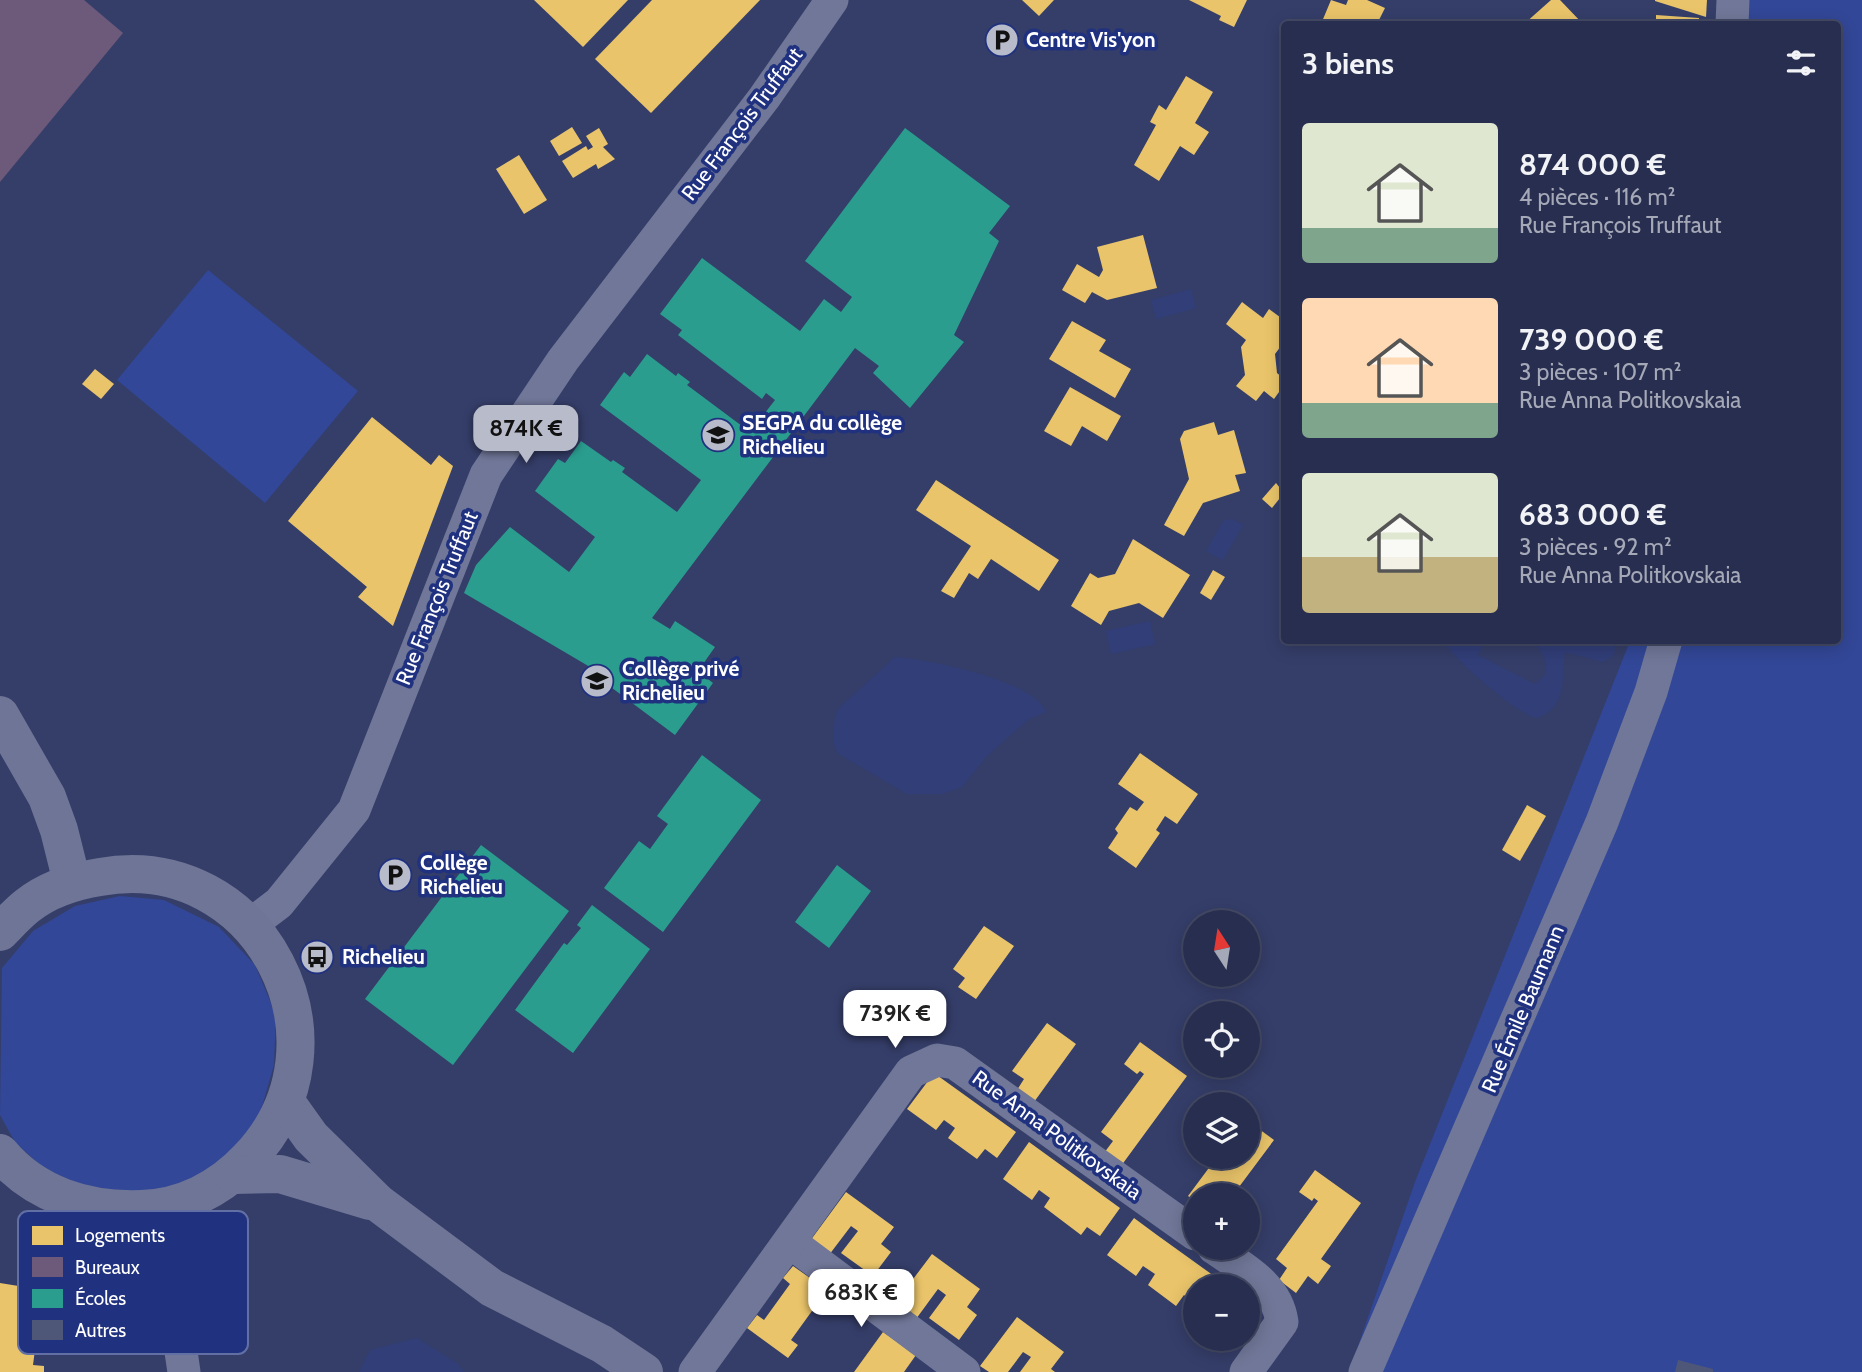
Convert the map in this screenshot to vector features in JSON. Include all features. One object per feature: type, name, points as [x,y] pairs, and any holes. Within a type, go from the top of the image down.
[{"type":"main road","points":[[0,715],[47,797],[59,830],[72,882]]},
{"type":"main road","points":[[0,932],[28,905],[72,882],[120,873],[167,878],[212,895],[250,925],[278,963],[294,1008],[296,1056],[286,1102],[264,1142],[233,1175],[199,1196],[160,1209],[108,1211],[57,1197],[13,1168],[0,1153]]},
{"type":"main road","points":[[286,1102],[311,1137],[378,1203]]},
{"type":"main road","points":[[233,1175],[280,1174],[378,1203],[505,1268],[555,1303],[602,1344],[644,1372]]},
{"type":"street","name":"Rue François Truffaut","points":[[250,925],[279,903],[315,862],[354,810],[486,475],[563,360],[764,98],[831,0]]},
{"type":"street","points":[[1732,21],[1733,0]]},
{"type":"street","name":"Rue Émile Baumann","points":[[1365,1372],[1602,822],[1651,692],[1665,644]]},
{"type":"street","name":"Rue Anna Politkovskaia","points":[[695,1372],[911,1072],[937,1060],[955,1063],[1183,1225]]},
{"type":"street","points":[[790,1242],[964,1372]]},
{"type":"street","points":[[1231,1260],[1263,1283],[1279,1304],[1282,1322],[1246,1372]]},
{"type":"street","points":[[181,1354],[184,1372]]},
{"type":"shaded area","points":[[1719,0],[1862,0],[1862,1372],[1349,1372],[1415,1182],[1629,644],[1841,644],[1841,21],[1717,21]]},
{"type":"shaded area","points":[[208,270],[358,391],[265,503],[117,380]]},
{"type":"shaded area","points":[[1191,289],[1196,308],[1156,319],[1151,300]]},
{"type":"shaded area","points":[[1232,519],[1243,525],[1223,560],[1206,551],[1223,521]]},
{"type":"shaded area","points":[[1150,621],[1155,644],[1111,654],[1106,631]]},
{"type":"shaded area","points":[[1446,644],[1484,644],[1478,655],[1535,684],[1545,675],[1543,656],[1536,644],[1616,644],[1614,655],[1603,662],[1565,652],[1563,681],[1558,699],[1547,714],[1537,718],[1528,715],[1487,685]]},
{"type":"shaded area","points":[[895,657],[954,667],[1002,682],[1038,701],[1046,712],[1029,719],[1007,738],[987,756],[962,787],[942,794],[907,794],[839,754],[833,738],[839,708]]},
{"type":"shaded area","points":[[120,896],[164,900],[219,927],[255,965],[276,1015],[274,1065],[259,1117],[231,1155],[195,1180],[144,1193],[85,1187],[43,1168],[15,1142],[0,1115],[2,968],[33,931],[75,906]]},
{"type":"shaded area","points":[[417,1338],[458,1364],[464,1372],[359,1372],[370,1350]]},
{"type":"building: Logements","points":[[534,0],[628,0],[583,47]]},
{"type":"building: Logements","points":[[652,0],[760,0],[651,113],[595,59]]},
{"type":"building: Logements","points":[[1022,0],[1054,0],[1039,16]]},
{"type":"building: Logements","points":[[1189,0],[1247,0],[1234,27],[1219,20],[1221,16]]},
{"type":"building: Logements","points":[[1331,0],[1346,5],[1348,0],[1367,0],[1385,8],[1378,21],[1322,21]]},
{"type":"building: Logements","points":[[1551,0],[1560,0],[1580,21],[1527,21]]},
{"type":"building: Logements","points":[[1707,0],[1706,17],[1655,1]]},
{"type":"building: Logements","points":[[1656,15],[1699,18],[1699,21],[1656,21]]},
{"type":"building: Logements","points":[[1186,76],[1213,92],[1195,123],[1209,132],[1194,155],[1180,146],[1159,181],[1134,165],[1156,125],[1150,122],[1159,105],[1166,110]]},
{"type":"building: Logements","points":[[572,127],[582,143],[559,156],[550,141]]},
{"type":"building: Logements","points":[[599,128],[608,144],[603,147],[615,159],[598,169],[596,164],[573,178],[562,161],[586,146],[588,150],[593,147],[586,136]]},
{"type":"building: Logements","points":[[519,155],[547,200],[524,214],[496,169]]},
{"type":"building: Logements","points":[[1143,235],[1157,288],[1107,300],[1092,292],[1085,303],[1062,290],[1077,264],[1099,277],[1103,270],[1097,247]]},
{"type":"building: Logements","points":[[1242,302],[1263,318],[1269,309],[1281,318],[1281,346],[1275,354],[1277,373],[1281,376],[1281,389],[1274,399],[1264,391],[1256,401],[1236,386],[1245,375],[1241,347],[1246,340],[1226,324]]},
{"type":"building: Logements","points":[[1072,321],[1106,340],[1099,351],[1131,369],[1115,398],[1049,359]]},
{"type":"building: Logements","points":[[95,369],[114,384],[101,399],[82,384]]},
{"type":"building: Logements","points":[[1070,387],[1121,416],[1107,441],[1082,426],[1071,446],[1044,431]]},
{"type":"building: Logements","points":[[372,417],[431,465],[439,455],[453,466],[393,626],[358,597],[367,587],[288,521]]},
{"type":"building: Logements","points":[[1214,422],[1218,435],[1234,430],[1246,473],[1235,475],[1240,491],[1203,503],[1184,536],[1164,525],[1189,479],[1180,439],[1184,431]]},
{"type":"building: Logements","points":[[936,480],[1059,560],[1039,591],[991,559],[978,579],[969,573],[954,598],[941,591],[971,546],[916,510]]},
{"type":"building: Logements","points":[[1276,483],[1281,489],[1281,497],[1272,508],[1262,499]]},
{"type":"building: Logements","points":[[1133,539],[1190,575],[1163,618],[1139,603],[1109,611],[1101,625],[1071,606],[1090,573],[1098,578],[1115,574]]},
{"type":"building: Logements","points":[[1213,570],[1225,577],[1211,600],[1200,593]]},
{"type":"building: Logements","points":[[1140,753],[1198,794],[1177,824],[1165,816],[1156,830],[1160,833],[1136,868],[1108,848],[1118,833],[1115,829],[1130,807],[1137,811],[1144,802],[1118,784]]},
{"type":"building: Logements","points":[[1527,805],[1546,816],[1520,861],[1502,850]]},
{"type":"building: Logements","points":[[984,926],[1014,946],[976,999],[958,987],[965,978],[953,969]]},
{"type":"building: Logements","points":[[1047,1023],[1076,1044],[1034,1102],[1017,1090],[1024,1079],[1012,1071]]},
{"type":"building: Logements","points":[[1140,1042],[1183,1073],[1183,1078],[1186,1078],[1121,1166],[1104,1153],[1113,1141],[1101,1132],[1144,1074],[1140,1071],[1137,1074],[1124,1064]]},
{"type":"building: Logements","points":[[934,1073],[1016,1132],[997,1158],[985,1149],[977,1159],[948,1138],[955,1128],[944,1120],[936,1130],[907,1109]]},
{"type":"building: Logements","points":[[1260,1130],[1274,1140],[1260,1159]]},
{"type":"building: Logements","points":[[1029,1142],[1120,1208],[1100,1236],[1087,1227],[1081,1235],[1044,1207],[1050,1198],[1039,1190],[1032,1200],[1003,1179]]},
{"type":"building: Logements","points":[[1208,1169],[1252,1169],[1242,1183],[1198,1183]]},
{"type":"building: Logements","points":[[1315,1170],[1361,1203],[1321,1259],[1331,1266],[1318,1284],[1308,1276],[1296,1293],[1279,1280],[1287,1268],[1276,1259],[1318,1201],[1314,1198],[1312,1201],[1299,1192]]},
{"type":"building: Logements","points":[[846,1192],[894,1227],[881,1244],[891,1252],[873,1276],[841,1253],[858,1231],[851,1226],[829,1255],[810,1241]]},
{"type":"building: Logements","points":[[1134,1218],[1183,1253],[1183,1260],[1192,1260],[1211,1274],[1183,1274],[1183,1296],[1176,1306],[1148,1285],[1155,1274],[1143,1266],[1136,1276],[1107,1255]]},
{"type":"building: Logements","points":[[932,1254],[980,1289],[967,1307],[977,1315],[959,1340],[929,1318],[946,1295],[938,1289],[916,1319],[895,1303]]},
{"type":"building: Logements","points":[[793,1266],[834,1295],[824,1309],[817,1304],[791,1340],[798,1345],[788,1358],[747,1328],[757,1315],[764,1320],[790,1284],[783,1278]]},
{"type":"building: Logements","points":[[0,1283],[18,1286],[18,1354],[34,1354],[33,1365],[44,1366],[44,1372],[0,1372]]},
{"type":"building: Logements","points":[[1017,1317],[1064,1352],[1051,1369],[1055,1372],[1020,1372],[1031,1357],[1023,1352],[1008,1372],[989,1372],[980,1366]]},
{"type":"building: Logements","points":[[883,1332],[916,1355],[904,1372],[854,1372]]},
{"type":"building: Bureaux","points":[[0,0],[84,0],[123,33],[0,182]]},
{"type":"building: Écoles","points":[[905,128],[1010,206],[989,233],[999,241],[954,335],[964,342],[910,408],[873,373],[879,366],[855,348],[652,618],[670,629],[675,621],[715,647],[698,671],[713,683],[675,735],[588,670],[590,667],[464,593],[476,565],[510,527],[569,572],[595,537],[535,491],[558,459],[565,463],[581,441],[611,462],[613,460],[625,468],[622,472],[677,512],[701,480],[600,405],[624,372],[630,377],[647,354],[676,376],[678,373],[690,382],[687,385],[750,432],[775,400],[766,393],[762,399],[678,335],[682,330],[660,314],[702,258],[800,331],[824,299],[841,312],[852,297],[805,261]]},
{"type":"building: Écoles","points":[[702,755],[761,800],[663,932],[604,888],[639,841],[650,849],[668,824],[657,816]]},
{"type":"building: Écoles","points":[[481,845],[569,911],[453,1065],[365,999]]},
{"type":"building: Écoles","points":[[837,865],[871,891],[829,948],[795,922]]},
{"type":"building: Écoles","points":[[592,905],[650,949],[573,1053],[515,1010],[564,943],[567,945],[581,928],[577,925]]},
{"type":"building: Autres","points":[[1678,1360],[1713,1369],[1713,1372],[1675,1372]]},
{"type":"place","name":"Centre Vis'yon","points":[[1002,40]]},
{"type":"place","name":"SEGPA du collège Richelieu","points":[[718,435]]},
{"type":"place","name":"Collège privé Richelieu","points":[[597,681]]},
{"type":"place","name":"Collège Richelieu","points":[[395,875]]},
{"type":"place","name":"Richelieu","points":[[317,957]]}]
